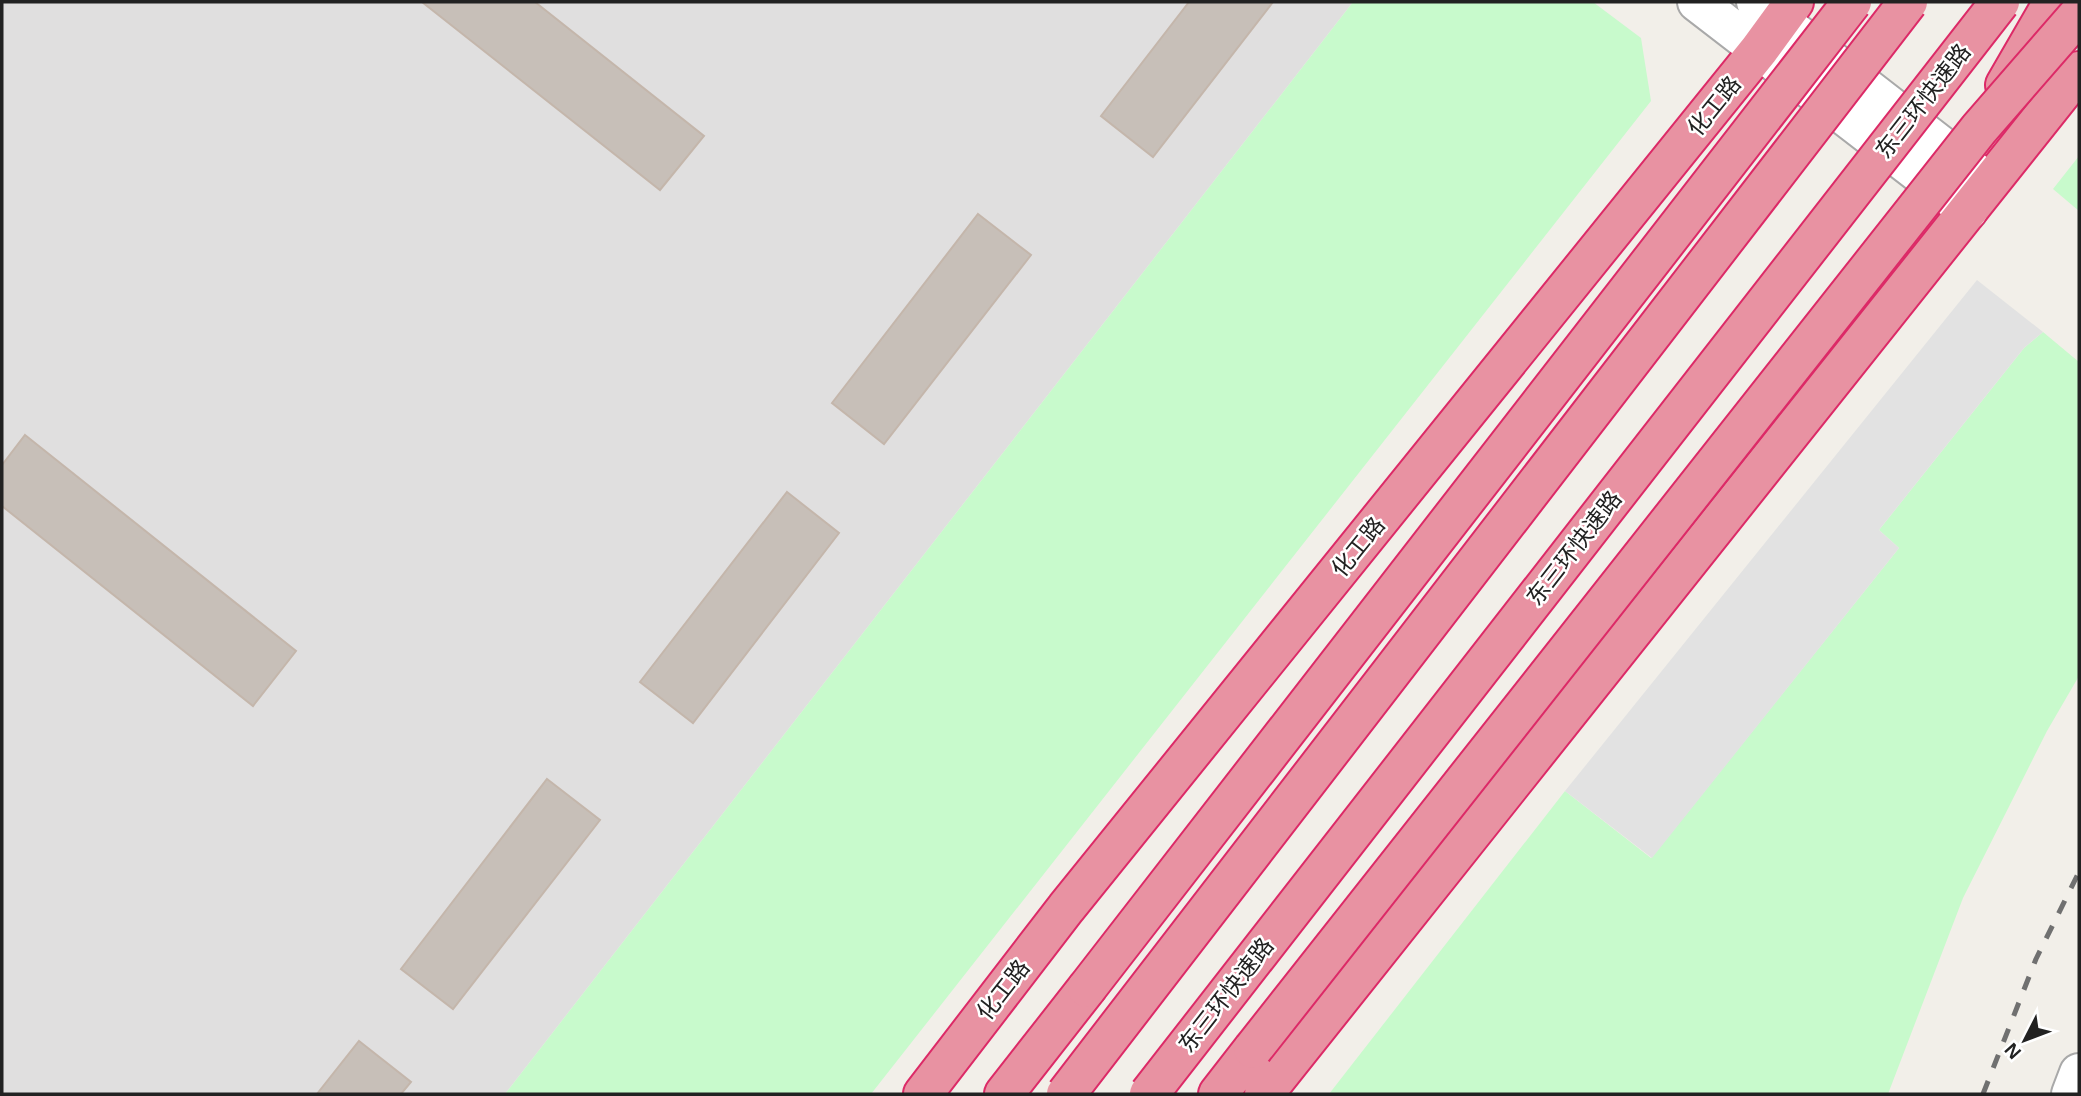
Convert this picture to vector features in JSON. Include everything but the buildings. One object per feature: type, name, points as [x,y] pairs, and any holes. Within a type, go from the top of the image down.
[{"type":"highway","points":[[1004,1094],[1852,2]]},
{"type":"highway","points":[[1066,1094],[1908,2]]},
{"type":"highway","name":"东三环快速路","points":[[1149,1094],[2000,2]]},
{"type":"highway","points":[[1979,129],[2053,2]]},
{"type":"highway","points":[[1218,1094],[1979,129],[2079,14]]},
{"type":"highway","name":"化工路","points":[[923,1094],[1066,908],[1772,18]]},
{"type":"highway","points":[[1264,1094],[2079,71]]},
{"type":"street","points":[[1697,2],[1772,18],[1979,198]]},
{"type":"street","points":[[2071,1094],[2079,1073]]},
{"type":"shaded area","points":[[2,2],[1353,2],[505,1094],[2,1094]]},
{"type":"shaded area","points":[[1977,280],[2043,332],[2024,348],[1879,530],[1899,548],[1652,858],[1565,791]]},
{"type":"green space","points":[[1353,2],[1593,2],[1641,38],[1651,101],[871,1094],[505,1094]]},
{"type":"green space","points":[[2079,156],[2079,211],[2053,189]]},
{"type":"green space","points":[[2043,332],[2079,362],[2079,676],[2047,731],[1963,898],[1888,1094],[1329,1094],[1565,791],[1651,858],[1899,548],[1879,530],[2024,348]]},
{"type":"railway","points":[[1983,1094],[2036,959],[2079,872]]}]
